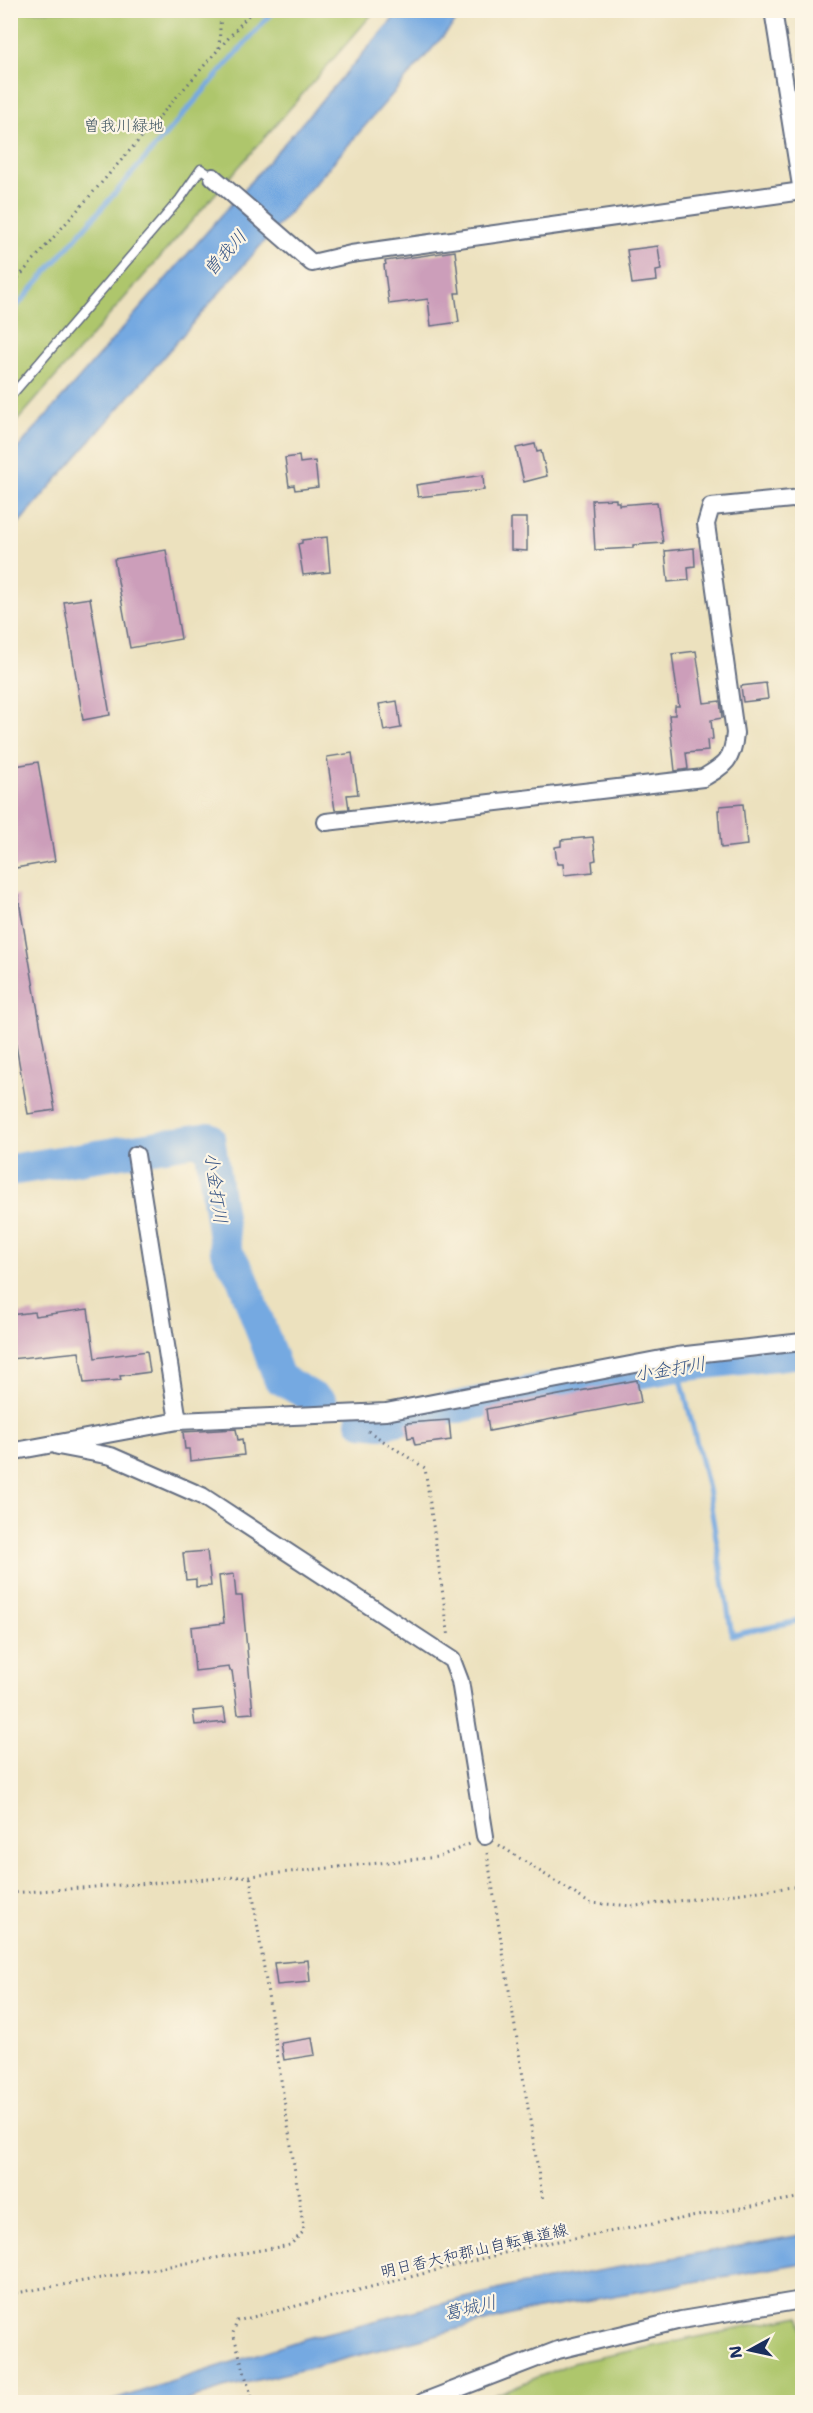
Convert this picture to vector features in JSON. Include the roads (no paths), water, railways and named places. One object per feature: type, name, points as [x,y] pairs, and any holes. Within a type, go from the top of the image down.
[{"type":"street","points":[[213,177],[293,249],[312,263],[351,254],[802,191],[773,10]]},
{"type":"street","points":[[326,822],[703,778],[725,765],[734,748],[735,733],[706,524],[711,507],[802,498]]},
{"type":"street","points":[[136,1155],[178,1421]]},
{"type":"street","points":[[10,1452],[178,1421],[386,1412],[677,1356],[802,1342]]},
{"type":"street","points":[[48,1444],[111,1456],[202,1496],[453,1660],[460,1681],[484,1836]]},
{"type":"street","points":[[423,2403],[558,2350],[681,2320],[802,2300]]},
{"type":"lane","points":[[10,397],[149,236],[201,169],[213,177]]},
{"type":"water","name":"曽我川","points":[[400,11],[465,11],[11,532],[11,456]]},
{"type":"water","name":"葛城川","points":[[802,2235],[802,2263],[522,2312],[314,2367],[223,2388],[182,2402],[108,2402],[307,2338],[513,2286]]},
{"type":"waterway","points":[[10,314],[274,10]]},
{"type":"waterway","name":"小金打川","points":[[10,1170],[209,1138],[226,1251],[242,1277],[279,1378],[322,1403]]},
{"type":"waterway","name":"小金打川","points":[[362,1421],[381,1423],[540,1390],[678,1366],[802,1352]]},
{"type":"waterway","points":[[678,1366],[708,1489],[732,1635],[802,1620]]},
{"type":"park label","name":"曽我川緑地","points":[[124,125]]}]
